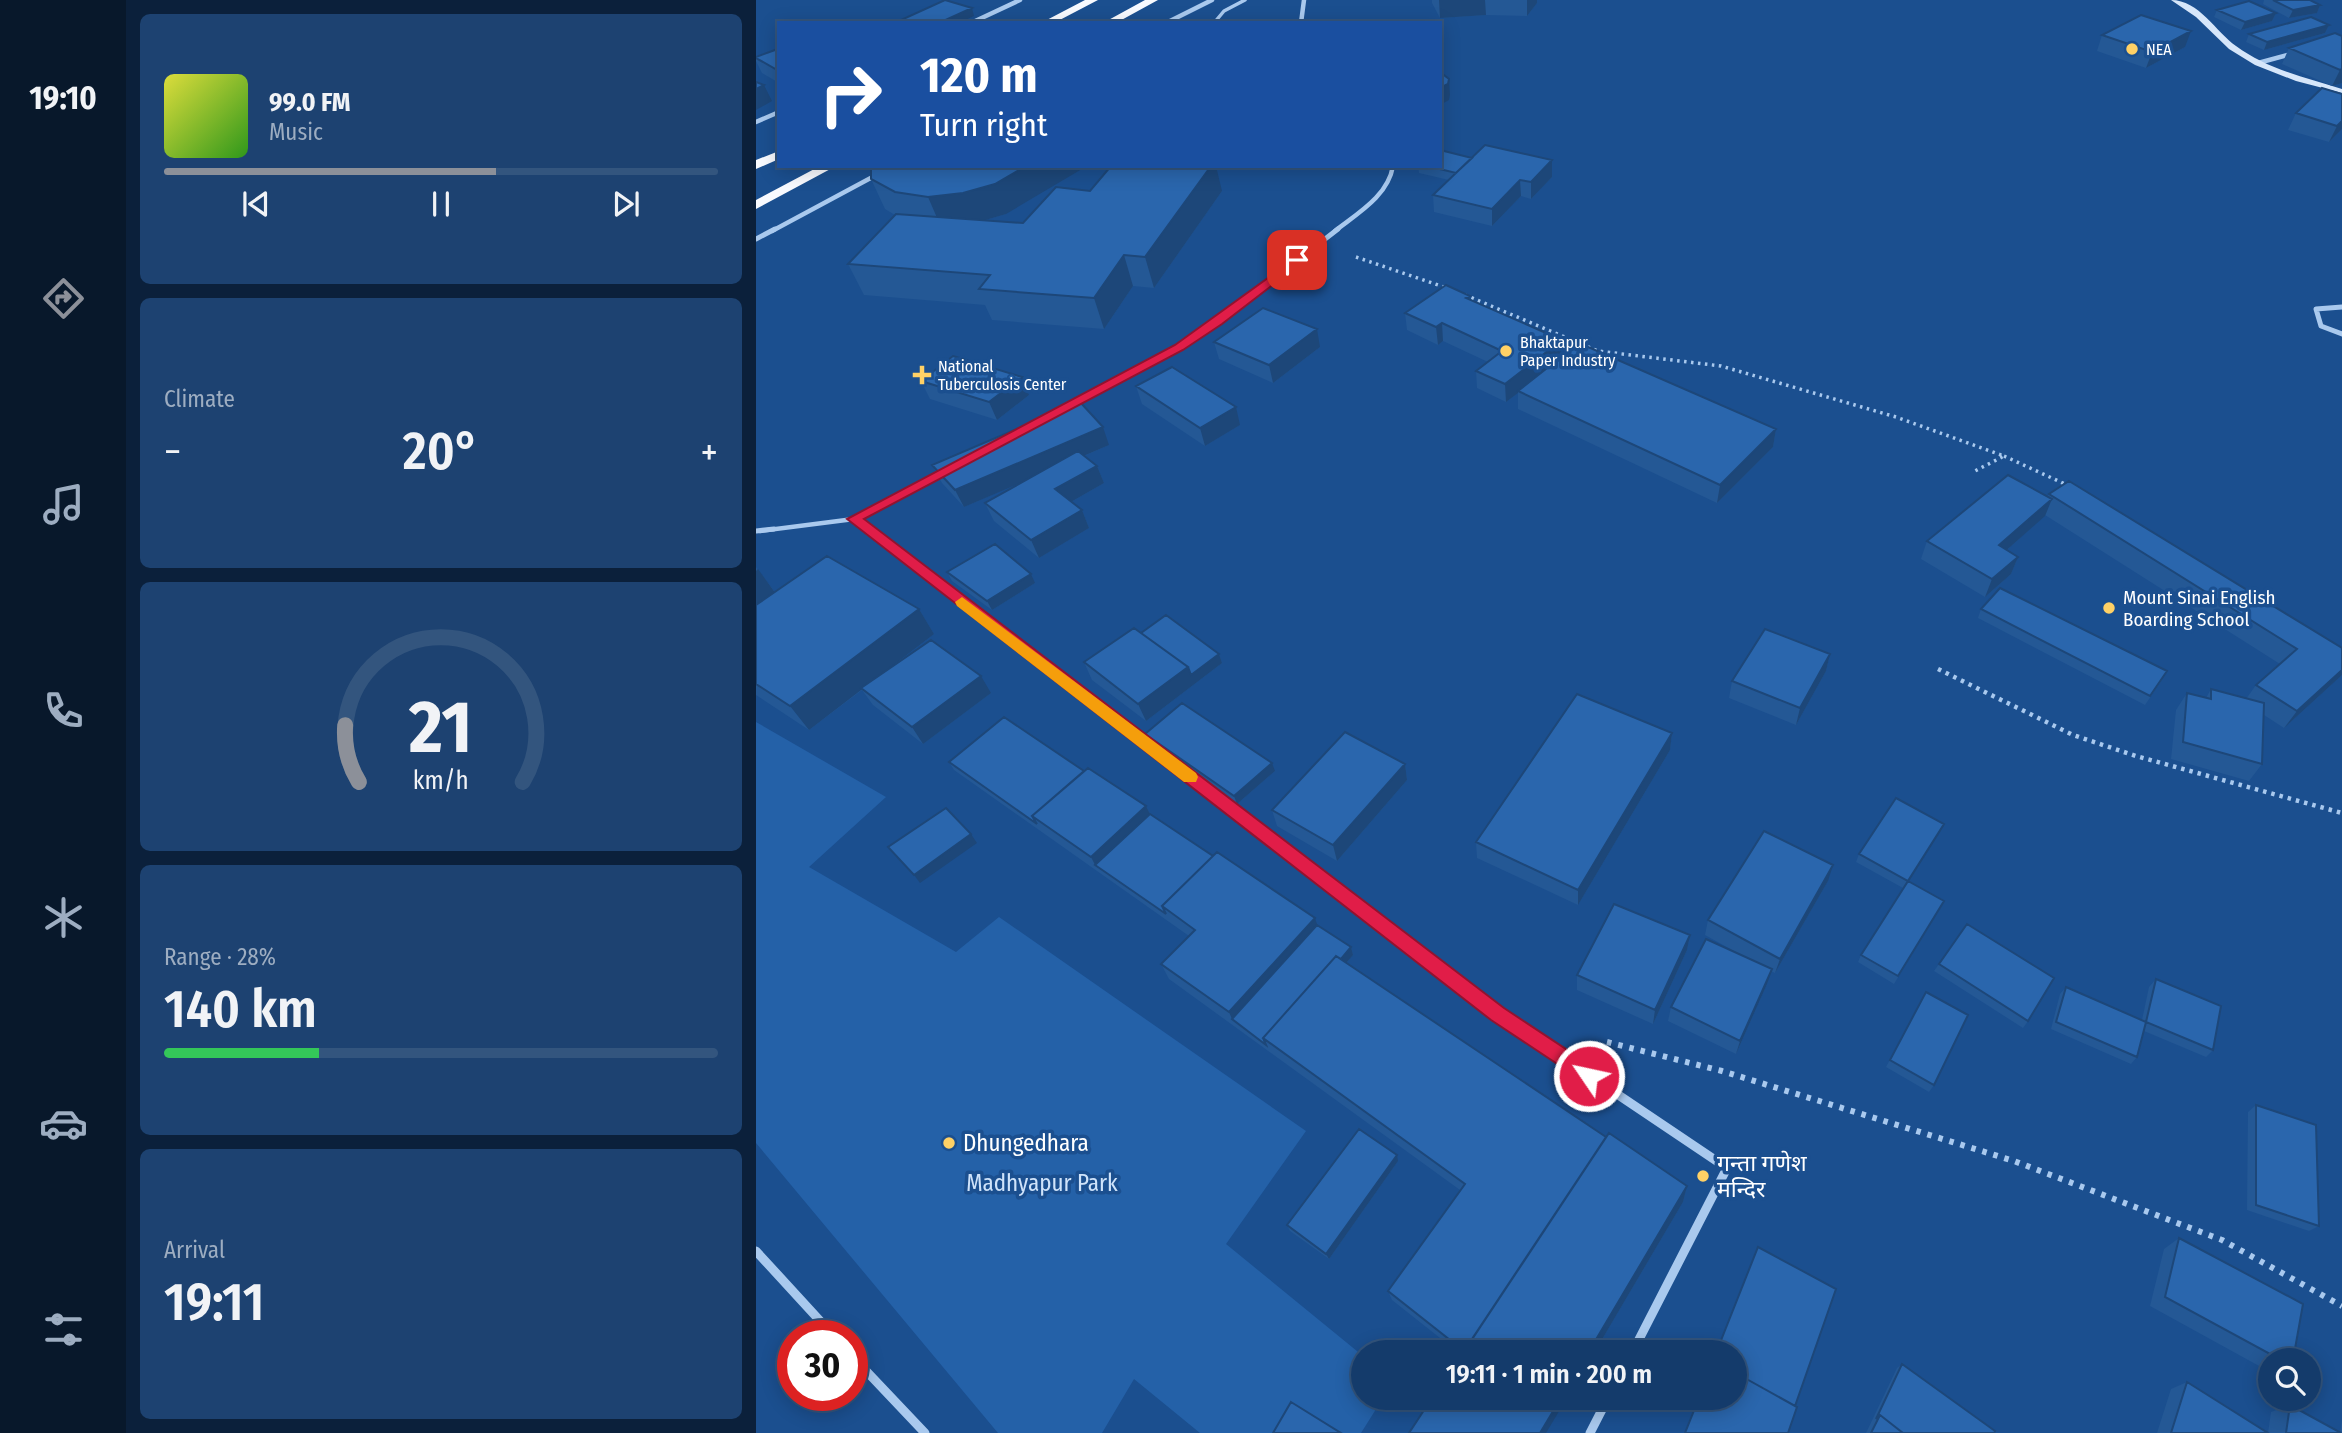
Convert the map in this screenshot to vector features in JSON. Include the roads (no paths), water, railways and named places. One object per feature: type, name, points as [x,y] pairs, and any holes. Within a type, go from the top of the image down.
[{"type":"highway","points":[[1050,21],[1093,0]]},
{"type":"highway","points":[[1112,21],[1153,0]]},
{"type":"highway","points":[[756,165],[777,155]]},
{"type":"highway","points":[[756,205],[826,168]]},
{"type":"main road","points":[[2175,0],[2199,15],[2232,47],[2258,63],[2299,79],[2342,91]]},
{"type":"street","points":[[975,21],[1020,0]]},
{"type":"street","points":[[1170,21],[1212,0]]},
{"type":"street","points":[[1301,21],[1304,0]]},
{"type":"street","points":[[2258,63],[2306,50]]},
{"type":"street","points":[[756,122],[777,113]]},
{"type":"street","points":[[756,239],[889,168]]},
{"type":"street","points":[[1047,418],[1179,348],[1218,322],[1376,199],[1391,179],[1393,168]]},
{"type":"street","points":[[2342,307],[2316,309],[2321,326],[2342,334]]},
{"type":"street","points":[[950,468],[854,519],[1497,1014],[1727,1168],[1639,1340]]},
{"type":"street","points":[[756,1251],[819,1320]]},
{"type":"street","points":[[868,1374],[925,1433]]},
{"type":"street","points":[[1590,1433],[1602,1410]]},
{"type":"lane","points":[[1216,21],[1224,11],[1245,0]]},
{"type":"lane","points":[[756,531],[854,519]]},
{"type":"place","name":"NEA","points":[[2132,49]]},
{"type":"place","name":"Bhaktapur Paper Industry","points":[[1506,351]]},
{"type":"place","name":"National Tuberculosis Center","points":[[922,375]]},
{"type":"place","name":"Mount Sinai English Boarding School","points":[[2109,608]]},
{"type":"place","name":"Dhungedhara","points":[[949,1143]]},
{"type":"place","name":"गन्ता गणेश मन्दिर","points":[[1703,1176]]},
{"type":"park label","name":"Madhyapur Park","points":[[1042,1183]]}]
